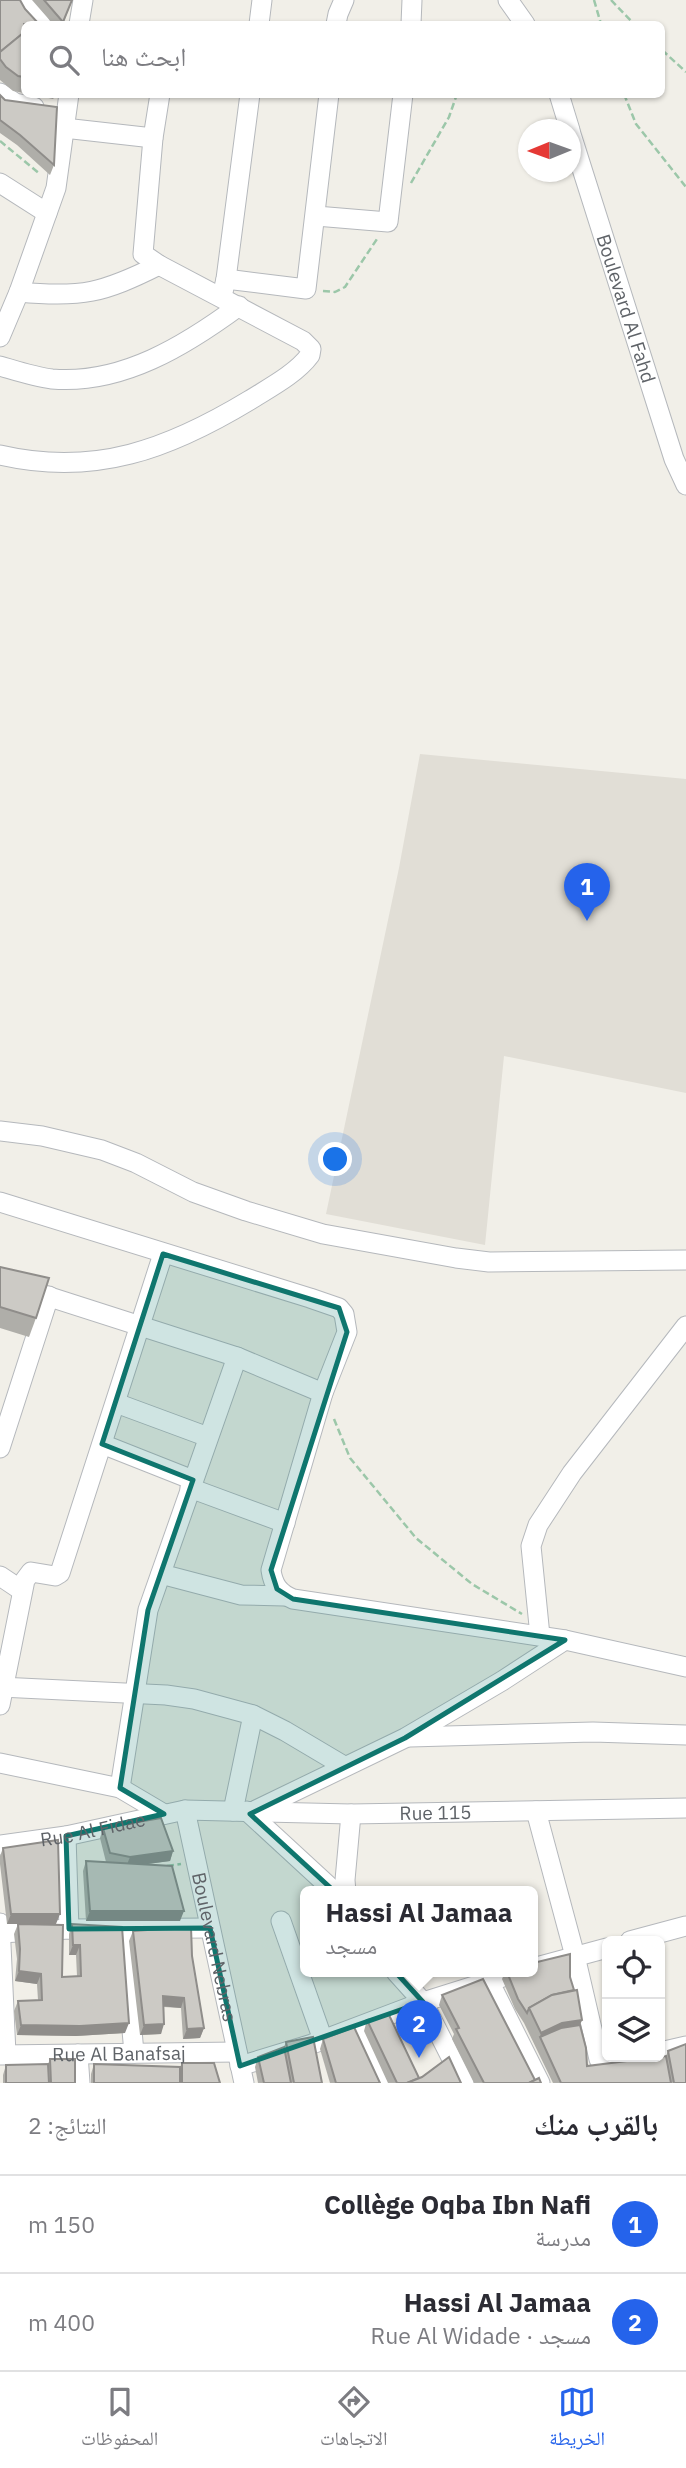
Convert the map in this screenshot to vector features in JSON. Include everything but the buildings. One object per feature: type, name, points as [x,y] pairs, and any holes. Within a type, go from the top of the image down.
[{"type":"street","points":[[21,0],[38,21]]},
{"type":"street","points":[[80,21],[83,0]]},
{"type":"street","points":[[259,21],[262,0]]},
{"type":"street","points":[[337,21],[344,0]]},
{"type":"street","points":[[411,21],[412,0]]},
{"type":"street","points":[[508,0],[523,21]]},
{"type":"street","points":[[0,93],[15,103],[66,112],[153,138]]},
{"type":"street","points":[[159,98],[143,251],[147,257],[159,265],[224,288],[306,289],[329,98]]},
{"type":"street","points":[[0,455],[40,462],[68,463],[102,461],[132,455],[162,445],[225,415],[269,388],[308,358],[311,349],[307,344],[239,306],[224,288],[249,98]]},
{"type":"street","points":[[316,216],[388,222],[402,98]]},
{"type":"street","name":"Boulevard Al Fahd","points":[[560,98],[567,119]]},
{"type":"street","points":[[0,337],[19,292],[55,188],[66,112]]},
{"type":"street","name":"Boulevard Al Fahd","points":[[581,165],[674,459],[686,485]]},
{"type":"street","points":[[0,183],[47,213]]},
{"type":"street","points":[[19,292],[84,294],[124,282],[159,265]]},
{"type":"street","points":[[0,366],[53,379],[99,376],[124,370],[180,346],[239,306]]},
{"type":"street","points":[[0,1131],[42,1136],[102,1150],[136,1163],[193,1192],[246,1211],[335,1237],[489,1262],[686,1260]]},
{"type":"street","points":[[0,1202],[310,1298],[338,1308],[344,1314],[347,1332],[323,1393],[271,1570],[277,1589],[284,1596]]},
{"type":"street","points":[[163,1254],[60,1573],[55,1576],[29,1573],[21,1590],[1,1693],[135,1694],[194,1699],[253,1716],[285,1731],[344,1766]]},
{"type":"street","points":[[0,1281],[237,1357],[323,1393]]},
{"type":"street","points":[[0,1448],[49,1296]]},
{"type":"street","points":[[539,1629],[531,1546],[538,1525],[572,1473],[686,1326]]},
{"type":"street","points":[[120,1788],[148,1611],[237,1357]]},
{"type":"street","points":[[116,1403],[208,1437]]},
{"type":"street","points":[[102,1444],[285,1523]]},
{"type":"street","points":[[161,1574],[241,1595],[284,1596],[539,1629],[565,1640],[686,1667]]},
{"type":"street","points":[[0,1576],[21,1590]]},
{"type":"street","points":[[245,1811],[405,1738],[565,1640]]},
{"type":"street","points":[[245,1811],[253,1716]]},
{"type":"street","points":[[405,1738],[593,1732],[686,1735]]},
{"type":"street","points":[[0,1763],[120,1788],[164,1814]]},
{"type":"street","name":"Rue 115","points":[[185,1810],[351,1814],[686,1808]]},
{"type":"street","name":"Rue Al Fidae","points":[[0,1845],[66,1836],[185,1810]]},
{"type":"street","name":"Boulevard Nebras","points":[[185,1810],[240,2067]]},
{"type":"street","points":[[245,1811],[328,1886]]},
{"type":"street","points":[[536,1811],[599,2059],[602,2060]]},
{"type":"street","points":[[346,1886],[351,1814]]},
{"type":"street","points":[[66,1836],[69,1929]]},
{"type":"street","points":[[281,1921],[316,2047]]},
{"type":"street","points":[[649,1936],[686,1926]]},
{"type":"street","points":[[3,2055],[1,1928],[210,1928]]},
{"type":"street","points":[[123,1928],[134,2053]]},
{"type":"street","points":[[538,1967],[602,1949]]},
{"type":"street","points":[[400,1977],[423,2003],[464,2083]]},
{"type":"street","name":"Rue Al Banafsaj","points":[[3,2055],[134,2053],[240,2067],[316,2047],[423,2003],[502,1977]]},
{"type":"street","points":[[489,1981],[540,2083]]},
{"type":"street","points":[[355,2029],[382,2083]]},
{"type":"street","points":[[665,2051],[686,2046]]},
{"type":"street","points":[[78,2054],[80,2083]]},
{"type":"path","points":[[594,0],[600,21]]},
{"type":"path","points":[[611,0],[631,21]]},
{"type":"path","points":[[665,53],[686,72]]},
{"type":"path","points":[[408,187],[449,117],[456,98]]},
{"type":"path","points":[[626,98],[636,124],[686,187]]},
{"type":"path","points":[[0,141],[55,188]]},
{"type":"path","points":[[335,292],[345,287],[388,222]]},
{"type":"path","points":[[323,1393],[350,1458],[416,1538],[472,1584],[527,1618],[539,1629]]},
{"type":"path","points":[[158,1867],[195,1862]]},
{"type":"highlighted area","points":[[163,1254],[339,1308],[347,1332],[271,1570],[277,1589],[293,1599],[565,1640],[405,1738],[250,1814],[347,1903],[368,1942],[423,2002],[240,2066],[210,1928],[69,1929],[66,1836],[164,1814],[120,1788],[148,1610],[193,1480],[102,1444]]},
{"type":"shaded area","points":[[420,754],[686,779],[686,1093],[504,1056],[485,1245],[326,1214],[399,868]]},
{"type":"place","name":"Collège Oqba Ibn Nafi","points":[[587,921]]},
{"type":"place","name":"Hassi Al Jamaa","points":[[419,2058]]}]
